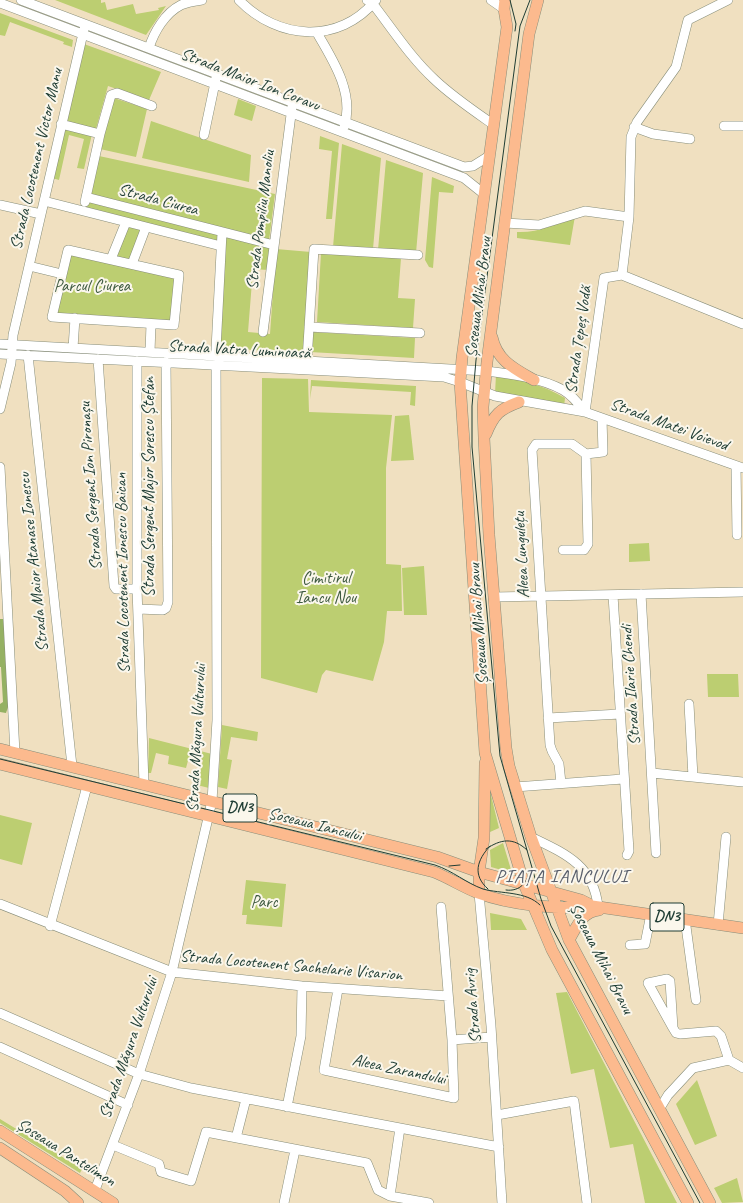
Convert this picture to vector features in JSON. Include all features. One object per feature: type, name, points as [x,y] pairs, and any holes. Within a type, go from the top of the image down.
[{"type":"main road","points":[[529,34],[532,0]]},
{"type":"main road","name":"Șoseaua Mihai Bravu","points":[[538,0],[529,34],[491,330],[481,370],[479,390],[484,438],[494,597],[506,748],[515,787],[530,837],[569,940],[710,1203]]},
{"type":"main road","name":"Șoseaua Mihai Bravu","points":[[507,3],[507,27],[460,382],[485,753],[524,884],[532,904],[559,963],[688,1203]]},
{"type":"main road","points":[[491,330],[495,349],[502,360],[534,380]]},
{"type":"main road","points":[[484,438],[494,415],[504,408],[519,402]]},
{"type":"main road","name":"Șoseaua Iancului","points":[[0,749],[437,857],[479,872]]},
{"type":"main road","points":[[479,893],[479,872],[482,852],[485,753]]},
{"type":"main road","name":"Șoseaua Iancului","points":[[0,764],[434,872],[479,893]]},
{"type":"main road","points":[[460,865],[482,852]]},
{"type":"main road","name":"DN3","points":[[479,872],[581,900],[600,907]]},
{"type":"main road","name":"DN3","points":[[479,893],[532,904],[600,907],[743,928]]},
{"type":"main road","points":[[569,940],[585,915],[600,907]]},
{"type":"main road","name":"Șoseaua Pantelimon","points":[[0,1131],[113,1202]]},
{"type":"main road","name":"Șoseaua Pantelimon","points":[[0,1148],[65,1191],[78,1203]]},
{"type":"street","name":"Strada Maior Ion Coravu","points":[[21,0],[464,167],[473,166],[489,156]]},
{"type":"street","points":[[148,48],[157,29],[170,14],[181,5],[202,0]]},
{"type":"street","points":[[239,0],[254,13],[268,21],[297,31],[317,33],[346,24],[372,1],[416,60],[435,80],[450,93],[494,125]]},
{"type":"street","points":[[491,0],[507,3]]},
{"type":"street","points":[[728,0],[688,20],[674,71],[634,127],[630,143],[629,217],[622,275],[743,324]]},
{"type":"street","name":"Strada Maior Ion Coravu","points":[[0,3],[464,178],[484,194]]},
{"type":"street","name":"Strada Locotenent Victor Manu","points":[[0,409],[11,363],[11,349],[29,266],[82,34],[86,24]]},
{"type":"street","points":[[317,33],[335,65],[344,90],[347,110],[342,132]]},
{"type":"street","points":[[204,135],[214,84],[218,74]]},
{"type":"street","points":[[83,211],[100,134],[111,95],[117,93],[152,106]]},
{"type":"street","name":"Strada Pompiliu Manoliu","points":[[263,332],[290,112],[293,103]]},
{"type":"street","points":[[61,124],[100,134]]},
{"type":"street","points":[[724,126],[743,126]]},
{"type":"street","points":[[634,127],[653,134],[690,139]]},
{"type":"street","name":"Strada Ciurea","points":[[86,197],[274,246]]},
{"type":"street","name":"Strada Ciurea","points":[[44,201],[221,246]]},
{"type":"street","points":[[0,205],[41,214]]},
{"type":"street","points":[[505,223],[539,225],[585,211],[629,217]]},
{"type":"street","name":"Strada Ciurea","points":[[110,259],[126,222]]},
{"type":"street","name":"Strada Ciurea","points":[[132,264],[146,227]]},
{"type":"street","points":[[216,356],[222,233]]},
{"type":"street","points":[[307,360],[314,248],[418,255]]},
{"type":"street","points":[[68,250],[132,264],[179,275],[174,325],[52,316],[68,250]]},
{"type":"street","points":[[29,266],[62,274]]},
{"type":"street","name":"Strada Țepeș Vodă","points":[[585,412],[604,278],[622,275]]},
{"type":"street","points":[[73,348],[75,318]]},
{"type":"street","points":[[150,352],[151,324]]},
{"type":"street","points":[[309,327],[420,333]]},
{"type":"street","name":"Strada Vatra Luminoasă","points":[[0,344],[28,355],[444,378],[460,382],[479,390]]},
{"type":"street","name":"Strada Vatra Luminoasă","points":[[0,354],[11,349],[73,348],[481,370]]},
{"type":"street","name":"Strada Maior Atanase Ionescu","points":[[28,355],[72,766]]},
{"type":"street","name":"Strada Măgura Vulturului","points":[[95,1190],[113,1146],[139,1074],[172,972],[210,816],[217,720],[216,356]]},
{"type":"street","name":"Strada Sergent Ion Pironașu","points":[[98,359],[114,586],[116,589],[138,589]]},
{"type":"street","name":"Strada Locotenent Ionescu Baican","points":[[136,361],[138,609],[144,784]]},
{"type":"street","name":"Strada Sergent Major Sorescu Ștefan","points":[[138,609],[163,610],[166,608],[168,602],[166,362]]},
{"type":"street","name":"Strada Matei Voievod","points":[[481,370],[534,380],[563,390],[585,412]]},
{"type":"street","name":"Strada Matei Voievod","points":[[479,390],[519,402],[585,412],[739,467]]},
{"type":"street","points":[[563,550],[584,550],[588,544],[586,454],[600,453],[604,450],[602,418]]},
{"type":"street","name":"Aleea Lungulețu","points":[[561,783],[559,764],[550,745],[533,446],[536,444],[572,444],[586,454]]},
{"type":"street","points":[[0,467],[15,753]]},
{"type":"street","points":[[737,535],[739,467]]},
{"type":"street","points":[[494,597],[743,592]]},
{"type":"street","name":"Strada Ilarie Chendi","points":[[641,594],[656,853]]},
{"type":"street","points":[[613,595],[623,779],[629,851],[627,854]]},
{"type":"street","points":[[689,704],[693,777]]},
{"type":"street","points":[[548,718],[620,714]]},
{"type":"street","points":[[652,773],[743,782]]},
{"type":"street","points":[[515,787],[623,779]]},
{"type":"street","points":[[50,926],[87,786]]},
{"type":"street","points":[[530,837],[563,853],[585,871],[595,889],[600,907]]},
{"type":"street","points":[[718,924],[726,837]]},
{"type":"street","name":"Strada Avrig","points":[[479,893],[497,1115],[502,1203]]},
{"type":"street","name":"Strada Locotenent Sachelarie Visarion","points":[[0,904],[50,926],[172,972],[302,986],[448,996]]},
{"type":"street","name":"Aleea Zarandului","points":[[338,989],[325,1070],[454,1098],[452,1040],[441,906]]},
{"type":"street","points":[[630,946],[645,944],[651,914]]},
{"type":"street","points":[[685,919],[696,1000]]},
{"type":"street","points":[[673,1028],[670,981],[667,979],[648,983],[673,1028],[676,1033],[716,1031],[721,1036],[729,1060],[743,1068]]},
{"type":"street","points":[[287,1107],[301,1036],[302,986]]},
{"type":"street","points":[[0,1013],[139,1074],[191,1088],[499,1147]]},
{"type":"street","points":[[452,1040],[491,1037]]},
{"type":"street","points":[[0,1046],[128,1105]]},
{"type":"street","points":[[660,1108],[668,1095],[693,1068],[729,1060]]},
{"type":"street","points":[[236,1138],[246,1099]]},
{"type":"street","points":[[497,1115],[574,1101],[587,1203]]},
{"type":"street","points":[[390,1196],[400,1128]]},
{"type":"street","points":[[113,1146],[159,1164],[161,1172],[191,1181],[206,1132],[367,1163],[378,1190],[390,1196],[429,1203]]},
{"type":"street","points":[[284,1203],[295,1150]]},
{"type":"green space","points":[[55,0],[101,0],[101,3],[105,2],[107,10],[133,4],[136,14],[159,10],[158,8],[166,6],[146,35]]},
{"type":"green space","points":[[0,13],[73,40],[72,47],[63,44],[64,42],[10,22],[5,36],[0,35]]},
{"type":"green space","points":[[84,44],[161,72],[149,100],[108,86],[96,129],[66,122]]},
{"type":"green space","points":[[114,98],[147,109],[136,157],[100,149]]},
{"type":"green space","points":[[238,99],[256,106],[252,121],[234,115]]},
{"type":"green space","points":[[151,121],[251,155],[249,182],[142,158]]},
{"type":"green space","points":[[64,127],[92,134],[84,169],[77,168],[84,139],[69,135],[59,180],[52,178]]},
{"type":"green space","points":[[320,136],[339,143],[332,219],[326,219],[332,151],[319,149]]},
{"type":"green space","points":[[342,144],[381,158],[373,249],[333,247]]},
{"type":"green space","points":[[99,156],[275,194],[269,241],[91,195]]},
{"type":"green space","points":[[386,160],[423,173],[416,253],[378,250]]},
{"type":"green space","points":[[432,177],[454,186],[453,193],[439,192],[433,268],[429,267],[425,260]]},
{"type":"green space","points":[[88,200],[219,235],[219,244],[86,210]]},
{"type":"green space","points":[[575,216],[570,245],[517,238],[517,232],[540,229]]},
{"type":"green space","name":"Parcul Ciurea","points":[[127,224],[144,228],[130,265],[178,276],[173,323],[54,315],[69,252],[111,260]]},
{"type":"green space","points":[[226,237],[270,248],[268,270],[253,269],[248,332],[270,334],[276,249],[311,252],[304,353],[220,348]]},
{"type":"green space","points":[[321,253],[401,258],[398,298],[415,299],[413,328],[317,322]]},
{"type":"green space","points":[[311,332],[415,338],[414,358],[310,352]]},
{"type":"green space","points":[[496,374],[532,383],[557,393],[565,398],[564,407],[495,394]]},
{"type":"green space","name":"Cimitirul Iancu Nou","points":[[262,378],[308,379],[309,412],[392,415],[386,468],[386,564],[401,565],[402,611],[387,611],[384,642],[373,681],[326,670],[322,675],[317,693],[261,678]]},
{"type":"green space","points":[[311,380],[416,386],[415,406],[410,405],[411,392],[312,386],[310,399]]},
{"type":"green space","points":[[409,415],[414,460],[391,461],[395,416]]},
{"type":"green space","points":[[649,543],[650,561],[629,562],[629,544]]},
{"type":"green space","points":[[424,566],[427,615],[404,615],[402,568]]},
{"type":"green space","points":[[0,619],[5,619],[10,701],[6,713],[0,712],[0,704],[3,702],[0,667]]},
{"type":"green space","points":[[707,674],[738,674],[739,697],[708,697]]},
{"type":"green space","points":[[222,725],[258,732],[257,741],[231,737],[227,759],[232,760],[227,789],[218,787]]},
{"type":"green space","points":[[149,738],[212,754],[209,788],[197,785],[203,760],[189,757],[186,768],[168,764],[169,756],[156,753],[151,773],[148,773]]},
{"type":"green space","points":[[490,791],[499,828],[490,832],[488,801]]},
{"type":"green space","points":[[0,815],[32,823],[22,865],[0,859]]},
{"type":"green space","points":[[503,843],[512,873],[491,867],[490,850]]},
{"type":"green space","name":"Parc","points":[[246,880],[286,884],[282,927],[246,924],[247,915],[242,915]]},
{"type":"green space","points":[[490,913],[521,919],[527,930],[491,930]]},
{"type":"green space","points":[[567,992],[677,1203],[645,1203],[633,1144],[610,1148],[594,1069],[571,1074],[556,993]]},
{"type":"green space","points":[[697,1080],[717,1136],[695,1145],[676,1104]]},
{"type":"green space","points":[[0,1119],[82,1169],[80,1173],[0,1123]]},
{"type":"green space","points":[[737,1178],[743,1202],[722,1203],[714,1188]]},
{"type":"tram line","points":[[510,0],[516,24],[515,31]]},
{"type":"tram line","points":[[530,0],[520,26],[476,360],[472,406],[472,447],[500,756],[541,899],[551,926],[700,1203]]},
{"type":"tram line","points":[[0,759],[435,865],[448,870],[471,884],[483,889],[521,895],[534,900],[540,905]]},
{"type":"tram line","points":[[486,849],[502,841],[512,841],[527,850]]},
{"type":"tram line","points":[[488,889],[480,878],[478,868],[479,862],[490,846]]},
{"type":"tram line","points":[[449,866],[460,865]]},
{"type":"tram line","points":[[506,890],[519,888],[525,882],[530,869]]},
{"type":"district","name":"PIAȚA IANCULUI","points":[[562,877]]}]
